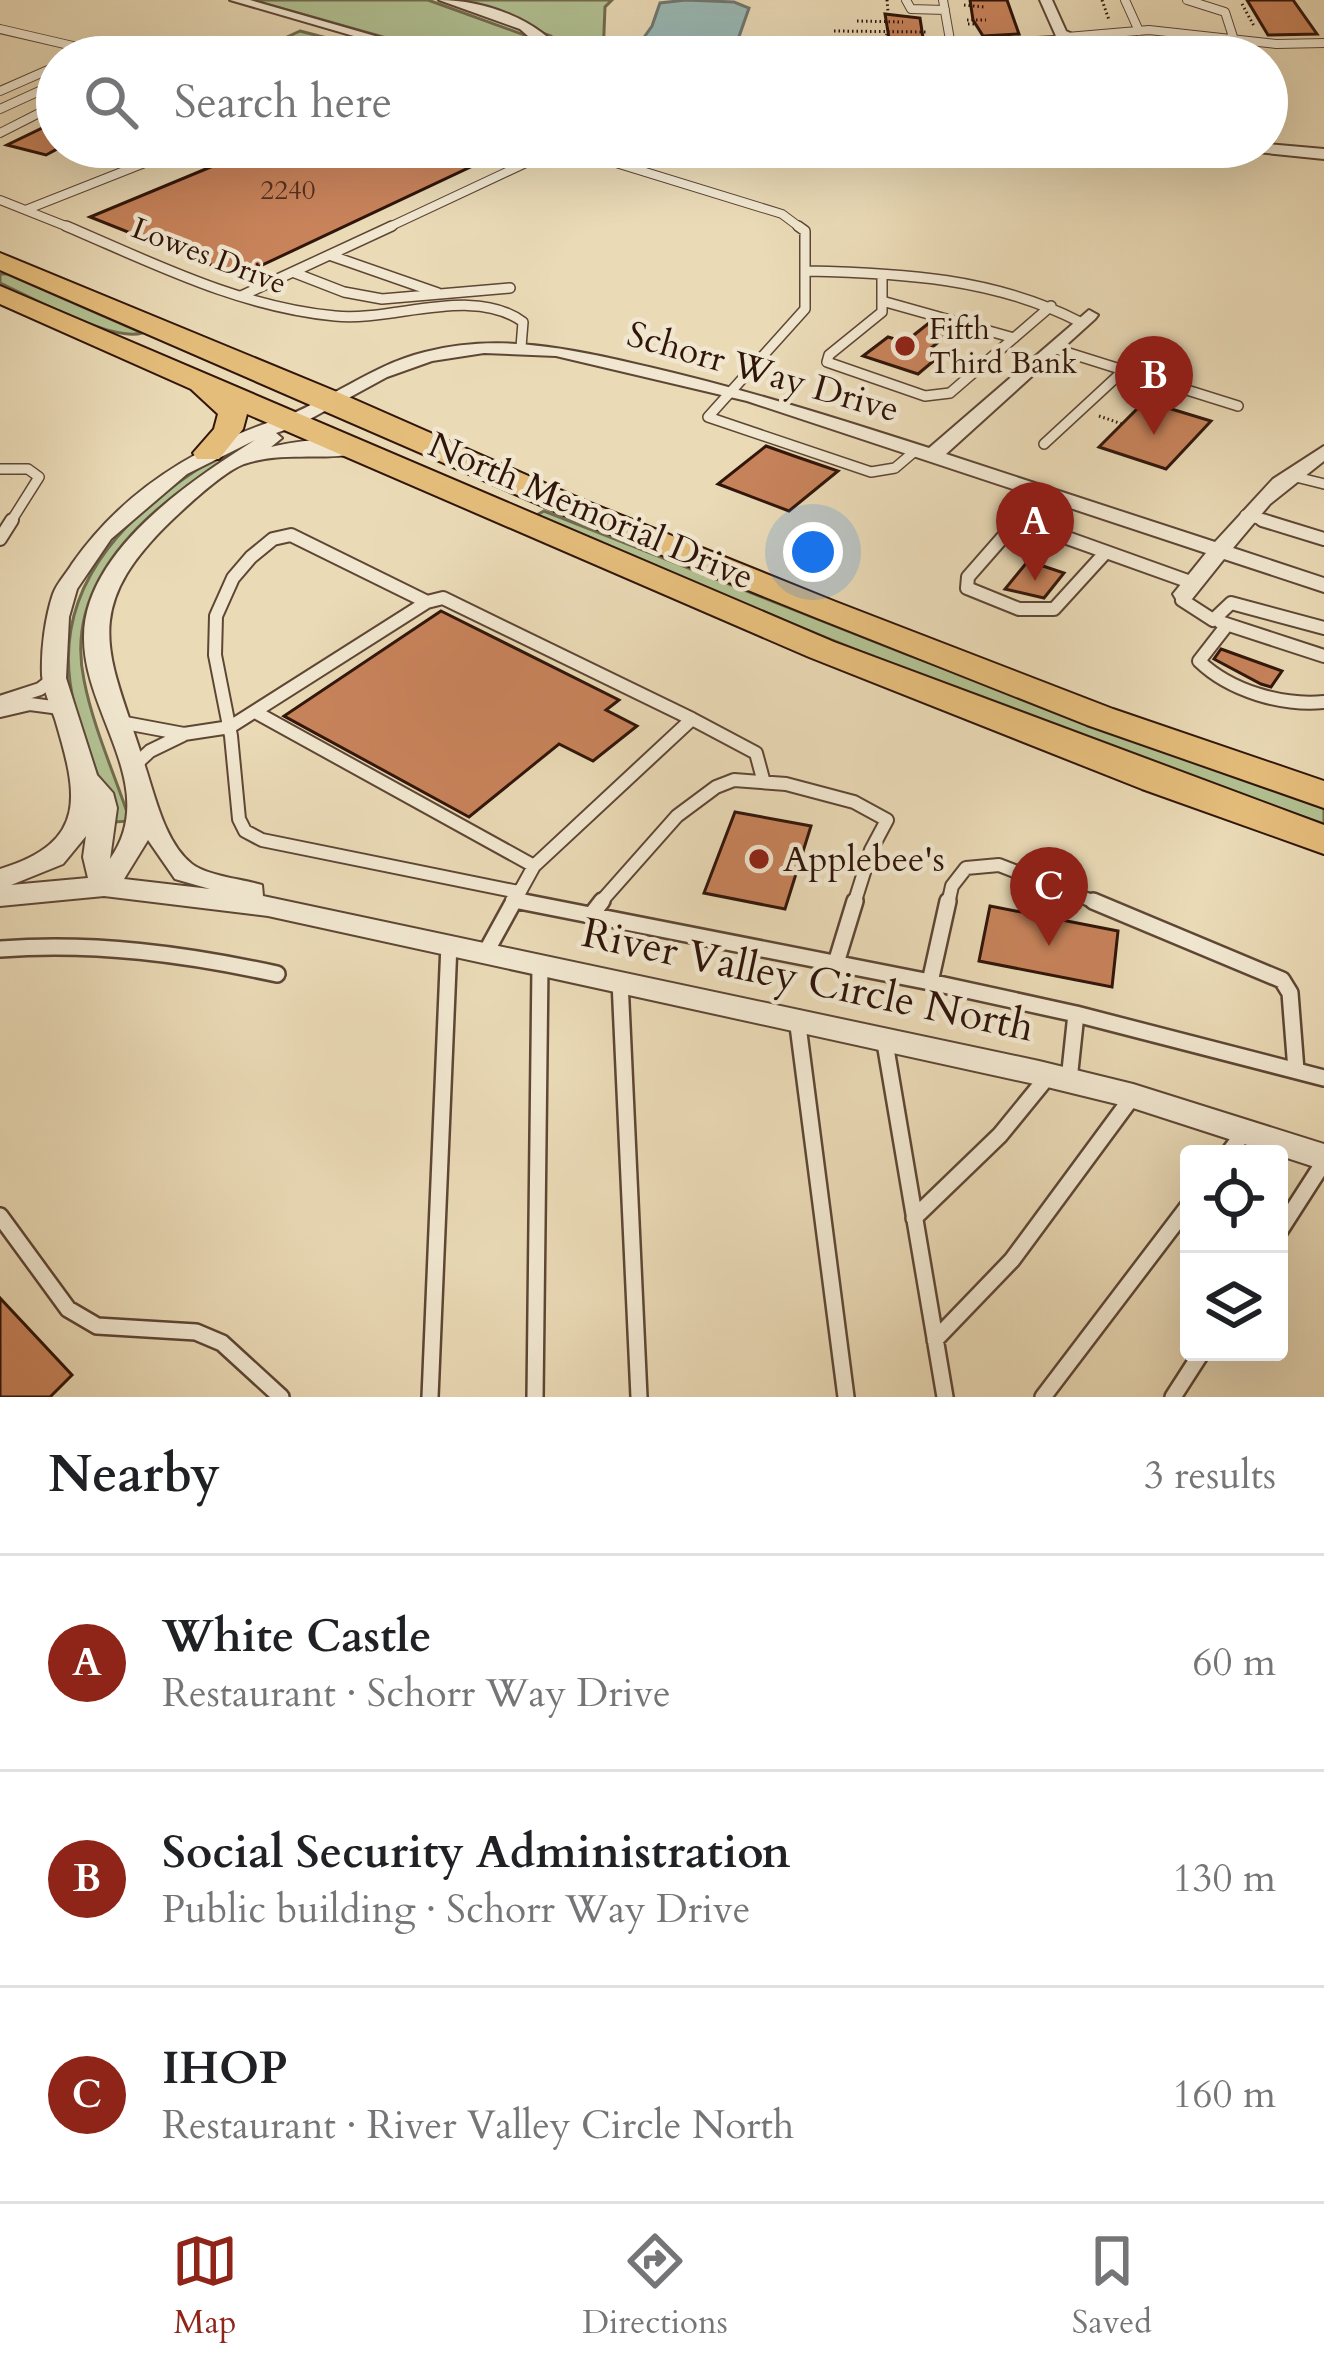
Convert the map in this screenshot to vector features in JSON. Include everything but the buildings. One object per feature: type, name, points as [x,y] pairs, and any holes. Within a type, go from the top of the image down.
[{"type":"main road","name":"North Memorial Drive","points":[[2,264],[824,609],[1136,730],[1324,795]]},
{"type":"main road","name":"North Memorial Drive","points":[[0,294],[203,387],[902,684],[1324,840]]},
{"type":"main road","points":[[203,387],[232,411],[226,435],[208,453]]},
{"type":"street","points":[[236,0],[366,36]]},
{"type":"street","points":[[446,0],[540,36]]},
{"type":"street","points":[[1046,0],[1066,36]]},
{"type":"street","points":[[1288,151],[1324,154]]},
{"type":"street","points":[[924,453],[1084,318]]},
{"type":"street","name":"Schorr Way Drive","points":[[292,422],[380,373],[429,356],[520,347],[733,392],[1324,585]]},
{"type":"street","points":[[0,879],[32,869],[67,847],[85,811],[85,778],[54,678],[58,616],[66,589],[128,510],[208,453],[292,422]]},
{"type":"street","name":"River Valley Circle North","points":[[268,905],[250,890],[184,872],[165,849],[136,782],[94,650],[110,584],[163,514],[292,422]]},
{"type":"street","points":[[238,462],[293,448],[355,449]]},
{"type":"street","points":[[1188,588],[1244,515],[1287,475],[1324,452]]},
{"type":"street","points":[[85,778],[100,793],[104,808],[96,857],[104,886]]},
{"type":"street","points":[[104,886],[139,830],[136,782]]},
{"type":"street","name":"River Valley Circle North","points":[[0,896],[104,886],[268,905],[884,1036],[1059,1078],[1133,1096],[1237,1142],[1324,1160]]},
{"type":"lane","points":[[906,0],[911,9],[944,5],[949,36]]},
{"type":"lane","points":[[1125,0],[1138,31]]},
{"type":"lane","points":[[1187,0],[1225,12]]},
{"type":"lane","points":[[1225,12],[1234,4]]},
{"type":"lane","points":[[1225,12],[1233,36]]},
{"type":"lane","points":[[0,29],[36,37]]},
{"type":"lane","points":[[1066,36],[1138,31],[1191,36]]},
{"type":"lane","points":[[1288,42],[1324,44]]},
{"type":"lane","points":[[0,91],[36,75]]},
{"type":"lane","points":[[15,84],[36,90]]},
{"type":"lane","points":[[0,109],[36,93]]},
{"type":"lane","points":[[0,133],[36,115]]},
{"type":"lane","points":[[28,209],[132,168]]},
{"type":"lane","points":[[241,296],[517,168]]},
{"type":"lane","points":[[630,168],[795,219],[806,231],[805,309],[708,417],[871,472],[895,468],[924,453]]},
{"type":"lane","name":"Lowes Drive","points":[[0,200],[272,308],[329,318],[496,309],[515,314],[523,322],[520,347]]},
{"type":"lane","points":[[331,255],[441,294]]},
{"type":"lane","points":[[807,271],[985,288],[1084,318]]},
{"type":"lane","points":[[295,273],[367,297],[510,288]]},
{"type":"lane","points":[[882,276],[878,316],[829,355],[830,365],[939,397],[950,393],[1051,306]]},
{"type":"lane","points":[[882,301],[1014,338]]},
{"type":"lane","points":[[1053,348],[1238,406]]},
{"type":"lane","points":[[1045,444],[1124,371]]},
{"type":"lane","points":[[0,469],[28,470],[39,477],[0,539]]},
{"type":"lane","points":[[1287,475],[1324,484]]},
{"type":"lane","points":[[1041,494],[968,577],[967,588],[1019,609],[1054,609],[1106,552]]},
{"type":"lane","points":[[1244,515],[1324,538]]},
{"type":"lane","points":[[1017,520],[1188,588],[1182,600],[1220,622],[1324,656]]},
{"type":"lane","points":[[763,779],[757,752],[454,601],[427,602],[291,535],[266,541],[231,579],[212,629],[212,653],[230,727],[239,818],[252,837],[592,914],[1076,1014],[1324,1078]]},
{"type":"lane","points":[[136,782],[140,758],[184,734],[230,727],[257,713],[427,602]]},
{"type":"lane","points":[[1324,628],[1231,603],[1199,661],[1216,676],[1294,704],[1324,702]]},
{"type":"lane","points":[[0,706],[54,678]]},
{"type":"lane","points":[[0,706],[61,708]]},
{"type":"lane","points":[[257,713],[534,866]]},
{"type":"lane","points":[[486,952],[534,866],[692,719]]},
{"type":"lane","points":[[115,720],[184,734]]},
{"type":"lane","points":[[592,914],[634,858],[701,797],[727,781],[763,779],[830,796],[886,820],[886,830],[871,850],[836,964]]},
{"type":"lane","points":[[930,982],[952,886],[966,868],[999,865],[1282,980],[1290,993],[1295,1070]]},
{"type":"lane","points":[[0,949],[62,943],[123,945],[277,974]]},
{"type":"lane","points":[[430,1397],[449,943]]},
{"type":"lane","points":[[536,1397],[540,964]]},
{"type":"lane","points":[[620,980],[639,1397]]},
{"type":"lane","points":[[914,1218],[1059,1078],[1076,1014]]},
{"type":"lane","points":[[797,1018],[846,1397]]},
{"type":"lane","points":[[884,1036],[945,1397]]},
{"type":"lane","points":[[935,1340],[1012,1260],[1133,1096]]},
{"type":"lane","points":[[1288,1218],[1324,1160]]},
{"type":"lane","points":[[0,1216],[68,1309],[98,1326],[196,1332],[222,1343],[281,1397]]},
{"type":"lane","points":[[1043,1397],[1180,1217]]},
{"type":"lane","points":[[1173,1397],[1196,1361]]},
{"type":"path","points":[[887,0],[888,12]]},
{"type":"path","points":[[973,8],[964,7],[984,7]]},
{"type":"path","points":[[976,24],[968,22],[986,20]]},
{"type":"path","points":[[857,21],[910,22]]},
{"type":"path","points":[[834,31],[928,32]]},
{"type":"path","points":[[885,36],[886,31]]},
{"type":"path","points":[[1109,419],[1122,424]]},
{"type":"green space","points":[[252,0],[428,0],[527,36],[379,36]]},
{"type":"green space","points":[[451,0],[612,0],[605,7],[604,36],[551,36]]},
{"type":"green space","points":[[0,274],[142,333],[112,331],[71,317],[0,283]]},
{"type":"green space","points":[[217,457],[225,461],[168,501],[118,550],[86,610],[81,644],[84,680],[130,821],[115,822],[73,699],[69,644],[76,609],[89,578],[131,522]]},
{"type":"green space","points":[[544,511],[906,654],[1324,807],[1324,824],[829,639],[535,516]]},
{"type":"water","points":[[734,2],[749,8],[739,36],[645,36],[660,3]]},
{"type":"place","name":"Fifth Third Bank","points":[[905,346]]},
{"type":"place","name":"Social Security Administration","points":[[1154,435]]},
{"type":"place","name":"White Castle","points":[[1035,581]]},
{"type":"place","name":"Applebee's","points":[[759,859]]},
{"type":"place","name":"IHOP","points":[[1049,946]]}]
